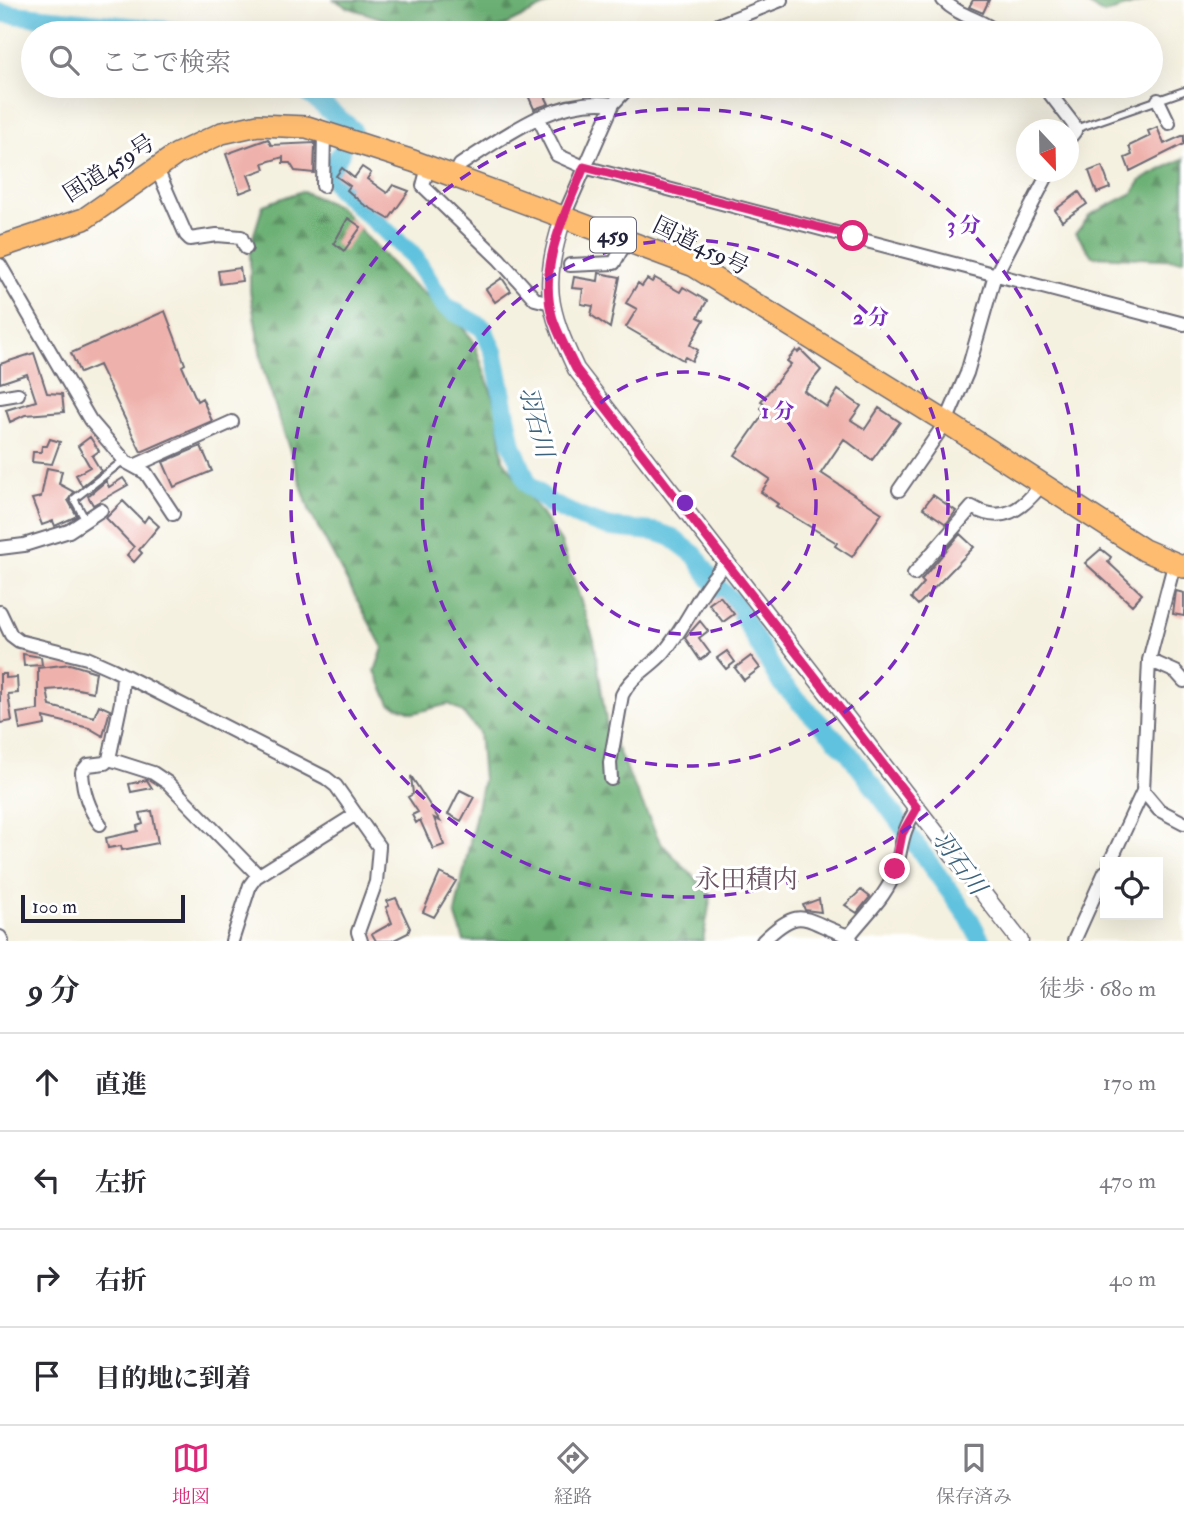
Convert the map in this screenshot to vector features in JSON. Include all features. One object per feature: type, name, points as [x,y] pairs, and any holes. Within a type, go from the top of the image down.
[{"type":"highway","name":"国道459号","points":[[0,247],[84,219],[177,154],[222,133],[258,125],[307,127],[428,167],[695,267],[946,422],[1144,550],[1179,566]]},
{"type":"street","points":[[728,21],[781,0]]},
{"type":"street","points":[[943,0],[963,17],[974,21]]},
{"type":"street","points":[[619,98],[613,104],[584,167],[563,218],[552,254],[548,289],[553,319],[576,369],[722,568],[917,808],[1020,941]]},
{"type":"street","points":[[1051,98],[1063,119]]},
{"type":"street","points":[[1158,100],[1169,123]]},
{"type":"street","points":[[454,177],[460,165],[538,117],[600,103],[613,104]]},
{"type":"street","points":[[538,117],[557,155],[584,167],[1184,324]]},
{"type":"street","points":[[323,186],[324,133]]},
{"type":"street","points":[[428,167],[423,186],[429,193],[499,259],[535,299],[551,303]]},
{"type":"street","points":[[157,169],[190,239],[217,235],[241,237],[246,248]]},
{"type":"street","points":[[900,491],[946,422],[967,373],[996,274],[1044,182]]},
{"type":"street","points":[[570,265],[614,263],[627,240]]},
{"type":"street","points":[[0,265],[83,409],[110,447],[154,482],[173,514]]},
{"type":"street","points":[[0,397],[18,394]]},
{"type":"street","points":[[129,463],[232,422]]},
{"type":"street","points":[[914,574],[972,507],[985,514],[1000,516],[1032,498],[1042,484]]},
{"type":"street","points":[[0,548],[24,545],[69,531],[81,526],[85,519],[101,510]]},
{"type":"street","points":[[1112,857],[1143,791],[1145,692],[1149,660],[1179,566]]},
{"type":"street","points":[[611,779],[610,763],[622,695],[635,675],[663,653],[722,568]]},
{"type":"street","points":[[0,612],[11,635],[19,641],[87,658],[326,778],[336,786],[377,840],[380,859],[358,932],[361,941]]},
{"type":"street","points":[[1149,660],[1176,672],[1184,681]]},
{"type":"street","points":[[100,824],[91,812],[83,789],[82,772],[88,765],[105,763],[109,759],[121,702],[122,676]]},
{"type":"street","points":[[109,759],[153,773],[168,783],[258,875]]},
{"type":"street","points":[[1143,791],[1159,810],[1184,824]]},
{"type":"street","points":[[763,941],[783,922],[797,917],[809,918],[851,938],[886,891],[895,869],[904,830],[917,808]]},
{"type":"street","points":[[232,941],[250,885],[258,875],[356,814]]},
{"type":"street","points":[[1074,941],[1100,883]]},
{"type":"lane","points":[[1079,131],[1184,91]]},
{"type":"lane","points":[[85,519],[74,499],[129,463]]},
{"type":"green space","points":[[335,0],[557,0],[514,21],[390,21],[347,7]]},
{"type":"green space","points":[[1081,0],[1147,0],[1104,14]]},
{"type":"green space","points":[[1184,158],[1184,260],[1092,256],[1076,233],[1090,215],[1133,193],[1141,180]]},
{"type":"green space","points":[[302,191],[339,207],[405,278],[456,320],[473,340],[497,408],[503,459],[561,542],[594,640],[607,727],[660,842],[711,895],[703,941],[464,941],[455,913],[483,780],[479,732],[462,712],[449,704],[414,713],[390,704],[375,671],[383,648],[310,512],[263,369],[250,291],[250,247],[263,205]]},
{"type":"building","points":[[973,0],[989,0],[983,13],[969,7]]},
{"type":"building","points":[[529,98],[546,98],[549,104],[534,109]]},
{"type":"building","points":[[1157,127],[1164,144],[1184,135],[1184,144],[1130,171],[1125,158],[1132,155],[1129,146],[1150,136],[1148,131]]},
{"type":"building","points":[[268,139],[271,145],[315,143],[314,173],[295,171],[290,163],[283,163],[283,157],[263,163],[265,169],[248,175],[253,188],[240,193],[226,154]]},
{"type":"building","points":[[1102,166],[1110,188],[1097,193],[1089,171]]},
{"type":"building","points":[[362,167],[371,173],[367,179],[387,193],[393,185],[409,191],[389,219],[363,204],[347,190],[350,186],[336,176],[342,168],[354,178]]},
{"type":"building","points":[[1079,192],[1087,204],[1062,221],[1055,210]]},
{"type":"building","points":[[348,218],[361,227],[344,251],[334,243]]},
{"type":"building","points":[[240,268],[242,281],[220,284],[218,271]]},
{"type":"building","points":[[599,273],[620,277],[610,328],[591,315],[593,306],[581,304],[583,289],[572,288],[574,277],[598,281]]},
{"type":"building","points":[[502,278],[511,291],[495,302],[486,289]]},
{"type":"building","points":[[655,278],[680,292],[683,287],[707,301],[698,317],[704,320],[690,345],[698,350],[692,361],[685,357],[683,360],[626,327],[637,309],[626,303],[638,283],[642,286],[647,279],[652,282]]},
{"type":"building","points":[[165,311],[185,364],[182,366],[197,401],[202,398],[212,421],[141,452],[99,365],[80,373],[71,353]]},
{"type":"building","points":[[796,350],[798,353],[801,350],[821,370],[804,391],[827,407],[838,390],[861,406],[851,420],[865,429],[879,408],[900,422],[872,460],[844,439],[821,473],[882,513],[852,557],[835,546],[837,543],[776,506],[778,504],[761,492],[770,479],[735,455],[765,412],[761,408],[764,403],[761,401],[791,364],[787,361]]},
{"type":"building","points":[[34,353],[47,393],[62,394],[64,412],[25,415],[10,422],[6,410],[36,401],[27,374],[0,383],[0,364]]},
{"type":"building","points":[[90,437],[99,451],[92,456],[101,471],[82,486],[76,475],[90,467],[78,446]]},
{"type":"building","points":[[50,439],[60,442],[52,464],[32,462],[33,452],[41,452],[42,446],[47,446]]},
{"type":"building","points":[[201,446],[212,471],[174,487],[163,462]]},
{"type":"building","points":[[47,468],[62,471],[59,484],[74,492],[68,500],[77,516],[55,526],[53,521],[42,525],[32,499],[41,497]]},
{"type":"building","points":[[123,478],[128,485],[93,505],[88,496],[106,481],[109,487]]},
{"type":"building","points":[[933,495],[956,511],[946,524],[923,508]]},
{"type":"building","points":[[123,501],[144,522],[148,516],[159,526],[139,550],[142,553],[134,562],[127,555],[134,547],[106,518]]},
{"type":"building","points":[[960,534],[974,547],[918,605],[911,598],[924,583],[921,580]]},
{"type":"building","points":[[1101,549],[1111,557],[1108,562],[1142,594],[1132,605],[1085,563]]},
{"type":"building","points":[[1176,591],[1184,593],[1184,616],[1173,614]]},
{"type":"building","points":[[720,596],[734,614],[723,622],[709,604]]},
{"type":"building","points":[[700,621],[708,631],[699,638],[710,653],[700,660],[685,638]]},
{"type":"building","points":[[727,651],[735,662],[726,669],[717,658]]},
{"type":"building","points":[[23,654],[41,657],[42,665],[24,666]]},
{"type":"building","points":[[751,656],[760,668],[744,680],[735,668]]},
{"type":"building","points":[[70,664],[96,672],[93,692],[73,688],[47,690],[50,706],[94,717],[99,705],[110,710],[103,736],[89,728],[44,717],[45,725],[20,730],[17,713],[38,710],[38,668]]},
{"type":"building","points":[[0,674],[6,674],[6,678],[17,677],[18,693],[8,694],[12,721],[0,723]]},
{"type":"building","points":[[411,776],[440,821],[434,818],[444,845],[433,849],[420,820],[416,823],[412,815],[418,812],[408,797],[413,794]]},
{"type":"building","points":[[147,780],[152,788],[131,792],[129,784]]},
{"type":"building","points":[[460,790],[474,797],[461,821],[448,814]]},
{"type":"building","points":[[152,811],[158,843],[122,850],[121,846],[108,848],[106,838],[138,831],[137,826],[143,824],[140,813]]},
{"type":"building","points":[[440,873],[456,881],[434,917],[423,912]]},
{"type":"building","points":[[861,890],[870,897],[857,913],[845,905]]},
{"type":"building","points":[[396,898],[410,928],[408,933],[392,941],[376,941],[372,934],[392,923],[386,907],[389,906],[387,901]]},
{"type":"building","points":[[819,899],[821,912],[805,910],[803,905]]},
{"type":"waterway","name":"羽石川","points":[[0,13],[77,21]]},
{"type":"waterway","name":"羽石川","points":[[314,98],[352,129]]},
{"type":"waterway","name":"羽石川","points":[[341,152],[333,170],[333,178],[338,188],[413,255],[445,306],[483,328],[494,353],[512,444],[528,484],[551,504],[582,518],[608,527],[657,532],[671,537],[695,555],[712,581],[736,605],[780,682],[849,753],[969,918],[981,941]]},
{"type":"district","name":"永田積内","points":[[746,880]]},
{"type":"route","points":[[853,236],[584,167],[563,218],[552,254],[548,289],[553,319],[576,369],[917,808],[902,834],[895,869]]}]
